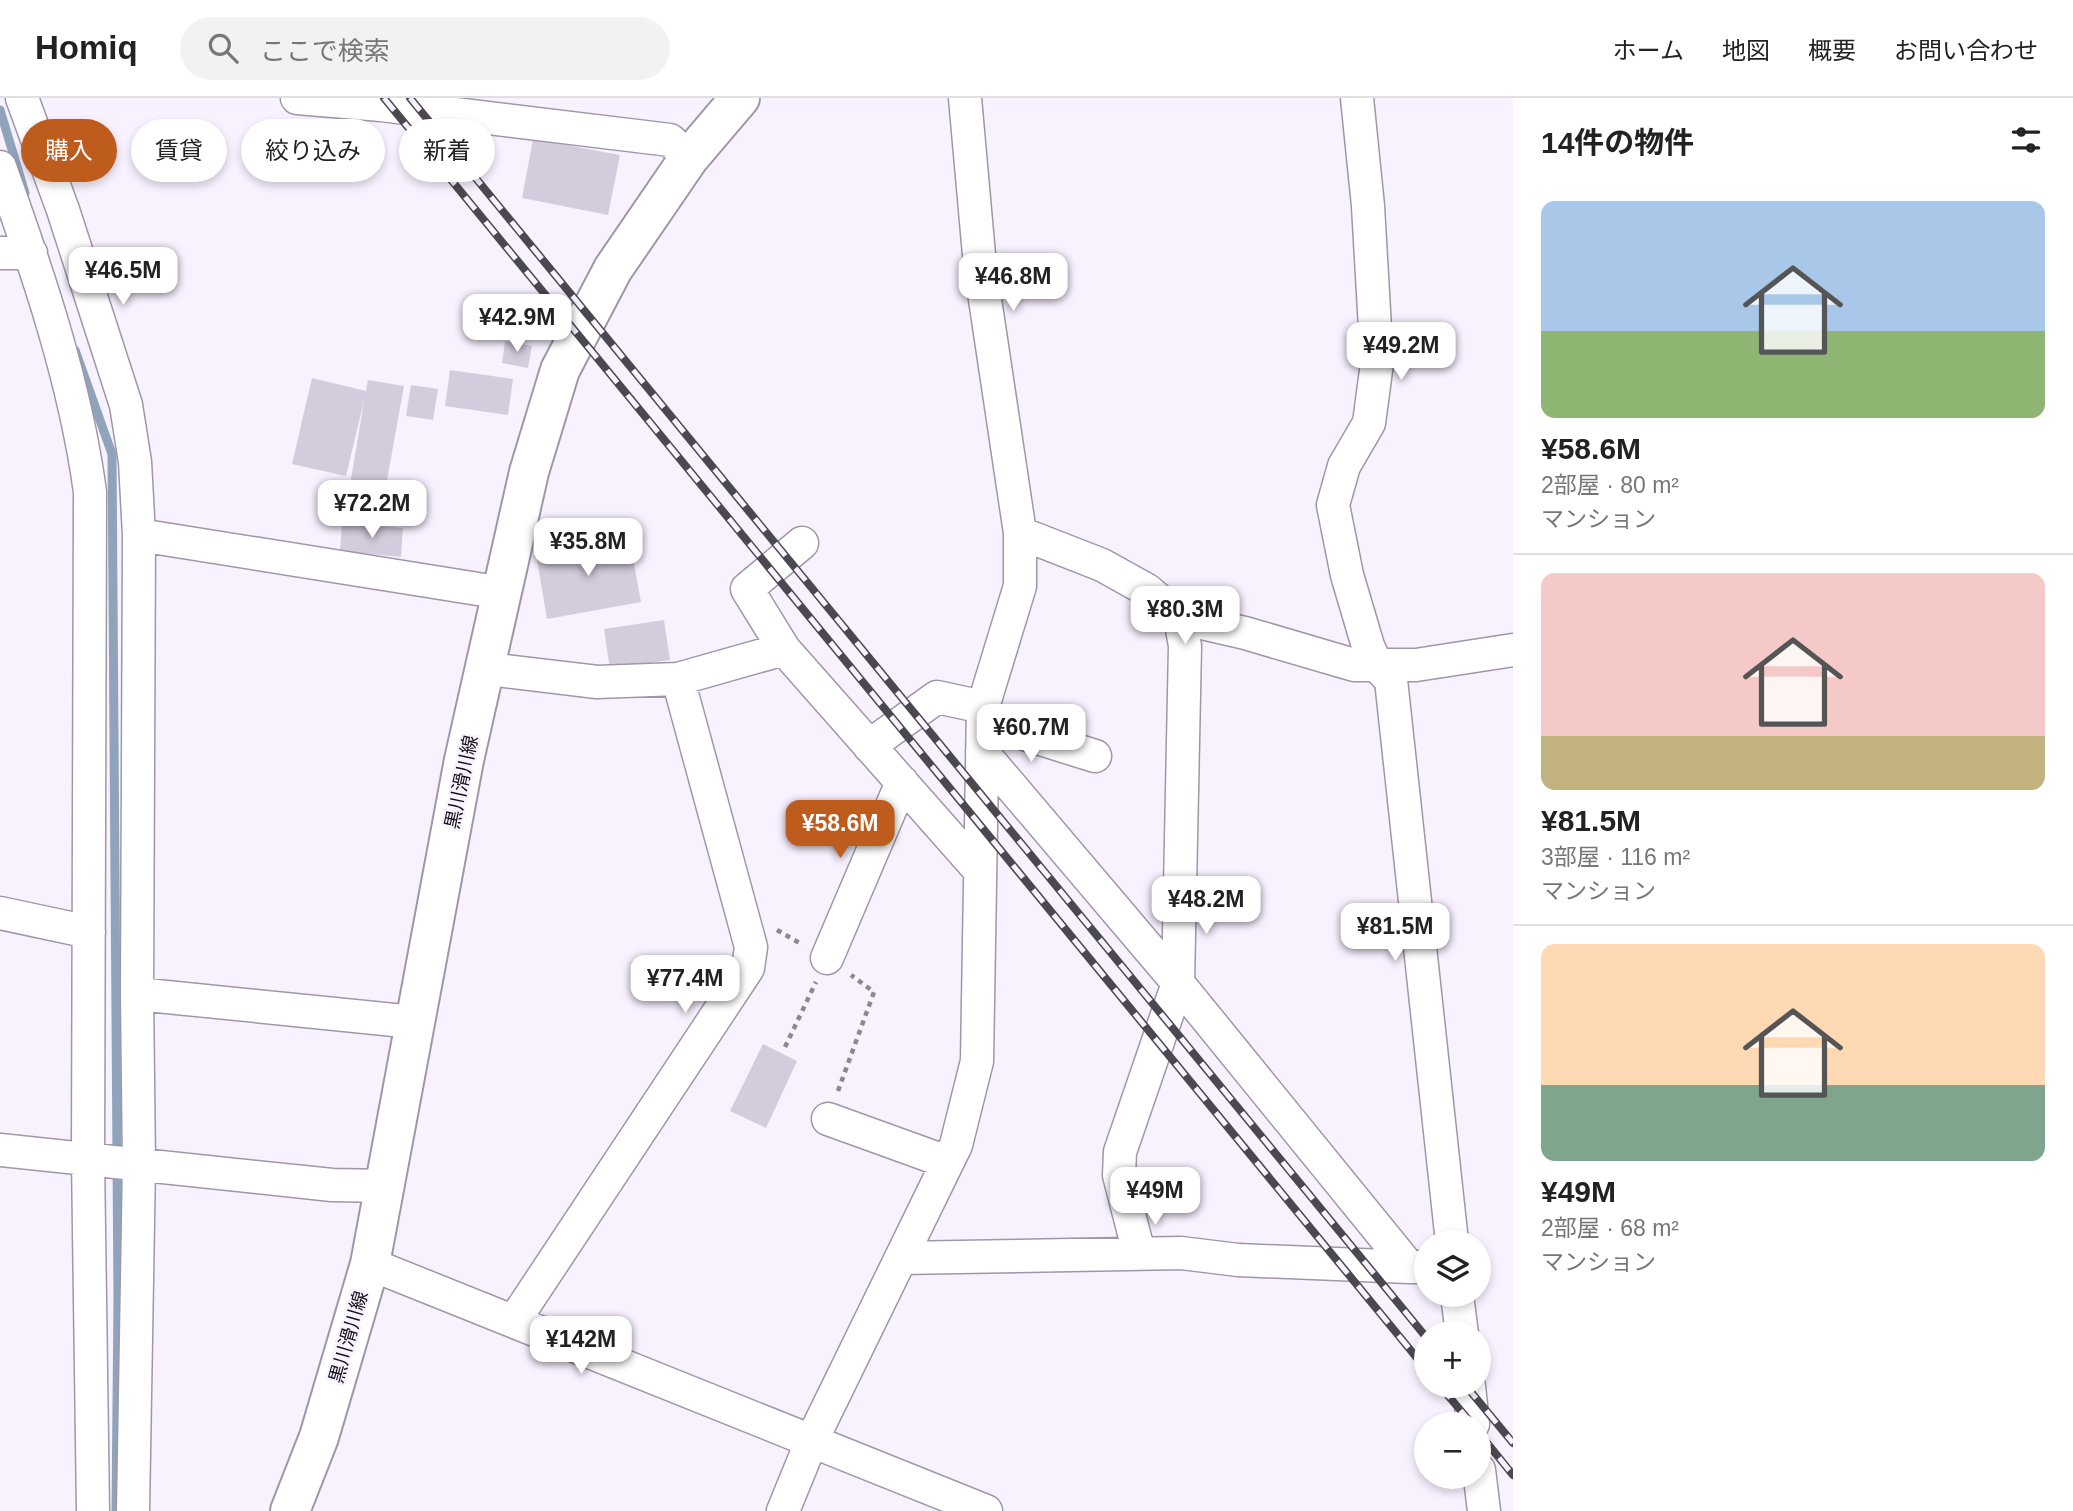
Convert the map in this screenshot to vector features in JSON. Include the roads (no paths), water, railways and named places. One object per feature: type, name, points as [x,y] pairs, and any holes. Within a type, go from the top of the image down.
[{"type":"main road","name":"黒川滑川線","points":[[290,1511],[319,1437],[370,1264],[459,786],[529,472],[560,370],[612,269],[689,158],[740,98]]},
{"type":"street","points":[[22,98],[63,209],[126,405],[135,461],[139,535],[139,1164],[133,1511]]},
{"type":"street","points":[[297,98],[381,101],[670,140],[689,158]]},
{"type":"street","points":[[783,1511],[812,1440],[956,1145],[977,1061],[983,714],[1020,586],[1020,533],[980,266],[965,98]]},
{"type":"street","points":[[1357,98],[1368,206],[1377,363],[1369,424],[1343,466],[1333,505],[1347,575],[1377,666],[1391,680],[1451,1230]]},
{"type":"street","points":[[0,167],[15,253],[81,427],[90,492],[88,1159],[93,1511]]},
{"type":"street","points":[[1020,533],[1102,565],[1147,590],[1180,618],[1245,633],[1354,665],[1416,665],[1513,650]]},
{"type":"street","points":[[139,535],[503,593]]},
{"type":"street","points":[[802,543],[747,589],[784,649],[980,871]]},
{"type":"street","points":[[1139,1253],[1119,1175],[1120,1152],[1178,983],[1185,646],[1180,618]]},
{"type":"street","points":[[487,668],[597,682],[678,679],[784,649]]},
{"type":"street","points":[[514,1321],[748,968],[751,947],[678,679]]},
{"type":"street","points":[[869,746],[937,697],[1095,756]]},
{"type":"street","points":[[982,752],[1414,1263]]},
{"type":"street","points":[[827,958],[902,782]]},
{"type":"street","points":[[0,913],[89,932]]},
{"type":"street","points":[[137,994],[414,1022]]},
{"type":"street","points":[[828,1119],[947,1162]]},
{"type":"street","points":[[0,1150],[332,1185],[386,1186]]},
{"type":"street","points":[[901,1258],[1139,1253],[1414,1267]]},
{"type":"street","points":[[370,1264],[986,1511]]},
{"type":"street","points":[[1481,1489],[1484,1511]]},
{"type":"waterway","points":[[0,110],[25,193]]},
{"type":"waterway","points":[[75,350],[112,454],[118,1298],[116,1511]]},
{"type":"railway","points":[[384,98],[1414,1354]]},
{"type":"railway","points":[[410,98],[1414,1322]]},
{"type":"railway","points":[[1450,1398],[1462,1412]]},
{"type":"railway","points":[[1476,1398],[1513,1443]]},
{"type":"railway","points":[[1491,1448],[1513,1475]]}]
